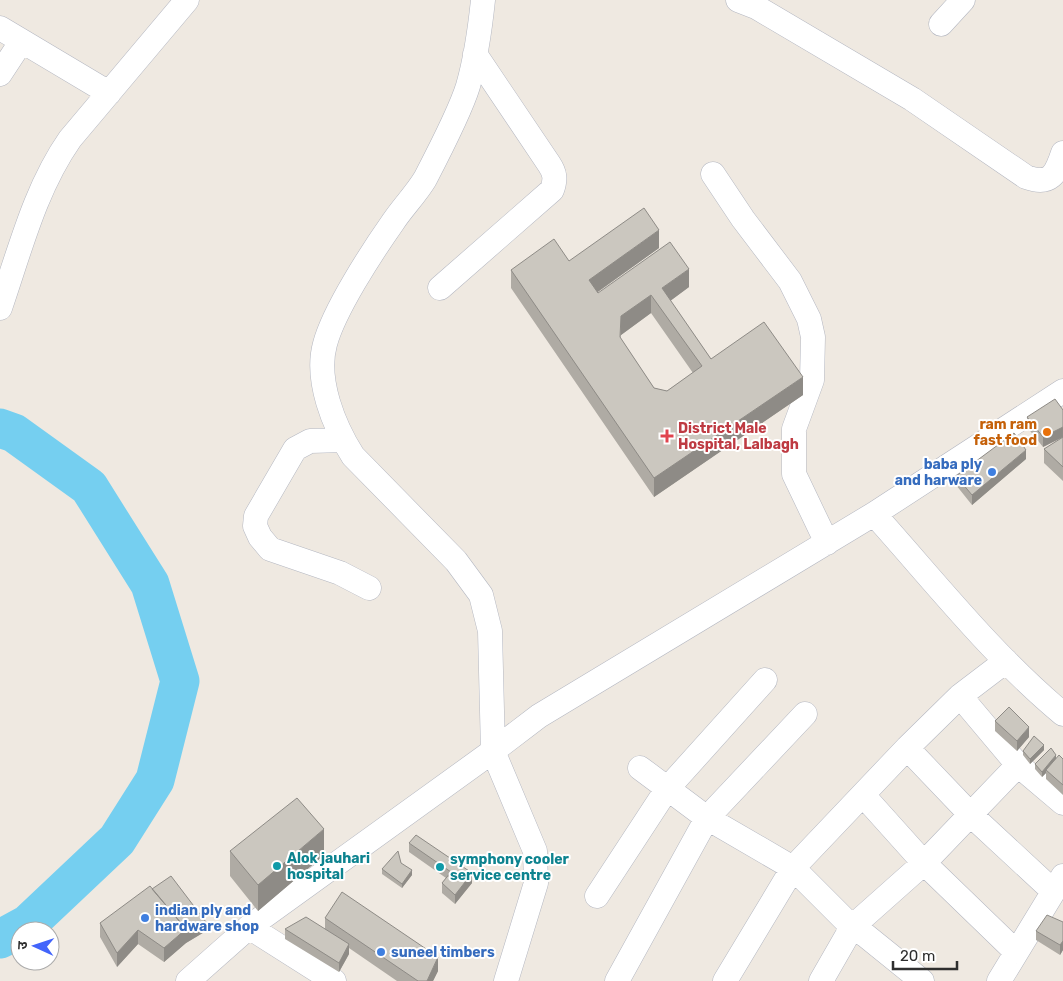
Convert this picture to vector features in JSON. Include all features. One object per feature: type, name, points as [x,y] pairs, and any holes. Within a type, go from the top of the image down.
[{"type":"street","points":[[0,308],[43,182],[70,139],[187,0]]},
{"type":"street","points":[[484,0],[467,88],[424,180],[393,223],[342,305],[325,344],[324,387],[343,440],[353,456],[456,561],[481,595],[490,631],[493,751],[535,851],[536,883],[506,981]]},
{"type":"street","points":[[738,0],[756,8],[912,99],[1026,177],[1036,181],[1047,180],[1057,170],[1063,153]]},
{"type":"street","points":[[941,24],[963,0]]},
{"type":"street","points":[[0,28],[109,93]]},
{"type":"street","points":[[0,74],[21,42]]},
{"type":"street","points":[[440,288],[552,190],[555,182],[554,173],[549,164],[475,54]]},
{"type":"street","points":[[713,174],[743,220],[790,281],[809,319],[813,337],[812,380],[794,429],[794,474],[827,542]]},
{"type":"street","points":[[188,981],[248,927],[539,716],[874,514],[1063,391]]},
{"type":"street","points":[[343,440],[310,441],[294,448],[256,516],[255,526],[260,537],[270,550],[340,573],[369,588]]},
{"type":"street","points":[[874,514],[1006,661],[1030,686],[1063,714]]},
{"type":"street","points":[[725,981],[793,868],[907,748],[960,696],[1006,661]]},
{"type":"street","points":[[598,896],[667,789],[765,680]]},
{"type":"street","points":[[960,696],[1018,765],[1063,803]]},
{"type":"street","points":[[617,981],[707,818],[805,714]]},
{"type":"street","points":[[907,748],[971,815],[1058,884],[999,981]]},
{"type":"street","points":[[821,981],[852,928],[924,863],[1018,765]]},
{"type":"street","points":[[640,768],[707,818],[793,868],[852,928],[865,935],[922,981]]},
{"type":"street","points":[[863,795],[924,863],[1016,952]]},
{"type":"street","points":[[248,927],[334,981]]},
{"type":"building","points":[[644,208],[659,230],[589,280],[598,293],[670,242],[689,269],[662,288],[711,359],[764,322],[803,377],[654,478],[511,270],[554,239],[569,261]],"holes":[[[651,295],[702,366],[667,391],[654,388],[620,337],[621,316]]]},
{"type":"building","points":[[1055,399],[1063,410],[1063,427],[1043,437],[1027,417]]},
{"type":"building","name":"baba ply and harware","points":[[1014,433],[1026,450],[972,495],[956,476]]},
{"type":"building","points":[[1063,437],[1063,467],[1044,449]]},
{"type":"building","points":[[1009,707],[1029,727],[1017,741],[995,721]]},
{"type":"building","points":[[1034,736],[1044,745],[1030,759],[1023,751]]},
{"type":"building","points":[[1051,748],[1056,755],[1042,772],[1035,764]]},
{"type":"building","points":[[1059,755],[1063,759],[1063,785],[1046,770]]},
{"type":"building","points":[[297,798],[324,829],[258,885],[230,851]]},
{"type":"building","points":[[416,835],[472,873],[455,895],[442,883],[451,872],[409,843]]},
{"type":"building","points":[[398,851],[401,863],[412,870],[402,884],[382,869]]},
{"type":"building","points":[[171,876],[206,922],[186,933],[186,929],[152,889]]},
{"type":"building","name":"indian ply and hardware shop","points":[[150,886],[186,929],[164,948],[138,930],[117,953],[100,923]]},
{"type":"building","points":[[342,892],[438,957],[427,981],[418,981],[325,918]]},
{"type":"building","points":[[1047,915],[1063,922],[1063,941],[1060,945],[1036,931]]},
{"type":"building","points":[[306,917],[349,944],[339,963],[285,929]]},
{"type":"waterway","points":[[0,428],[14,433],[89,487],[150,584],[180,681],[155,780],[117,840],[28,924],[0,939]]},
{"type":"place","name":"ram ram fast food","points":[[1047,432]]},
{"type":"place","name":"District Male Hospital, Lalbagh","points":[[667,436]]},
{"type":"place","name":"baba ply and harware","points":[[992,472]]},
{"type":"place","name":"Alok jauhari hospital","points":[[277,866]]},
{"type":"place","name":"symphony cooler service centre","points":[[440,867]]},
{"type":"place","name":"indian ply and hardware shop","points":[[145,918]]},
{"type":"place","name":"suneel timbers","points":[[381,952]]}]
